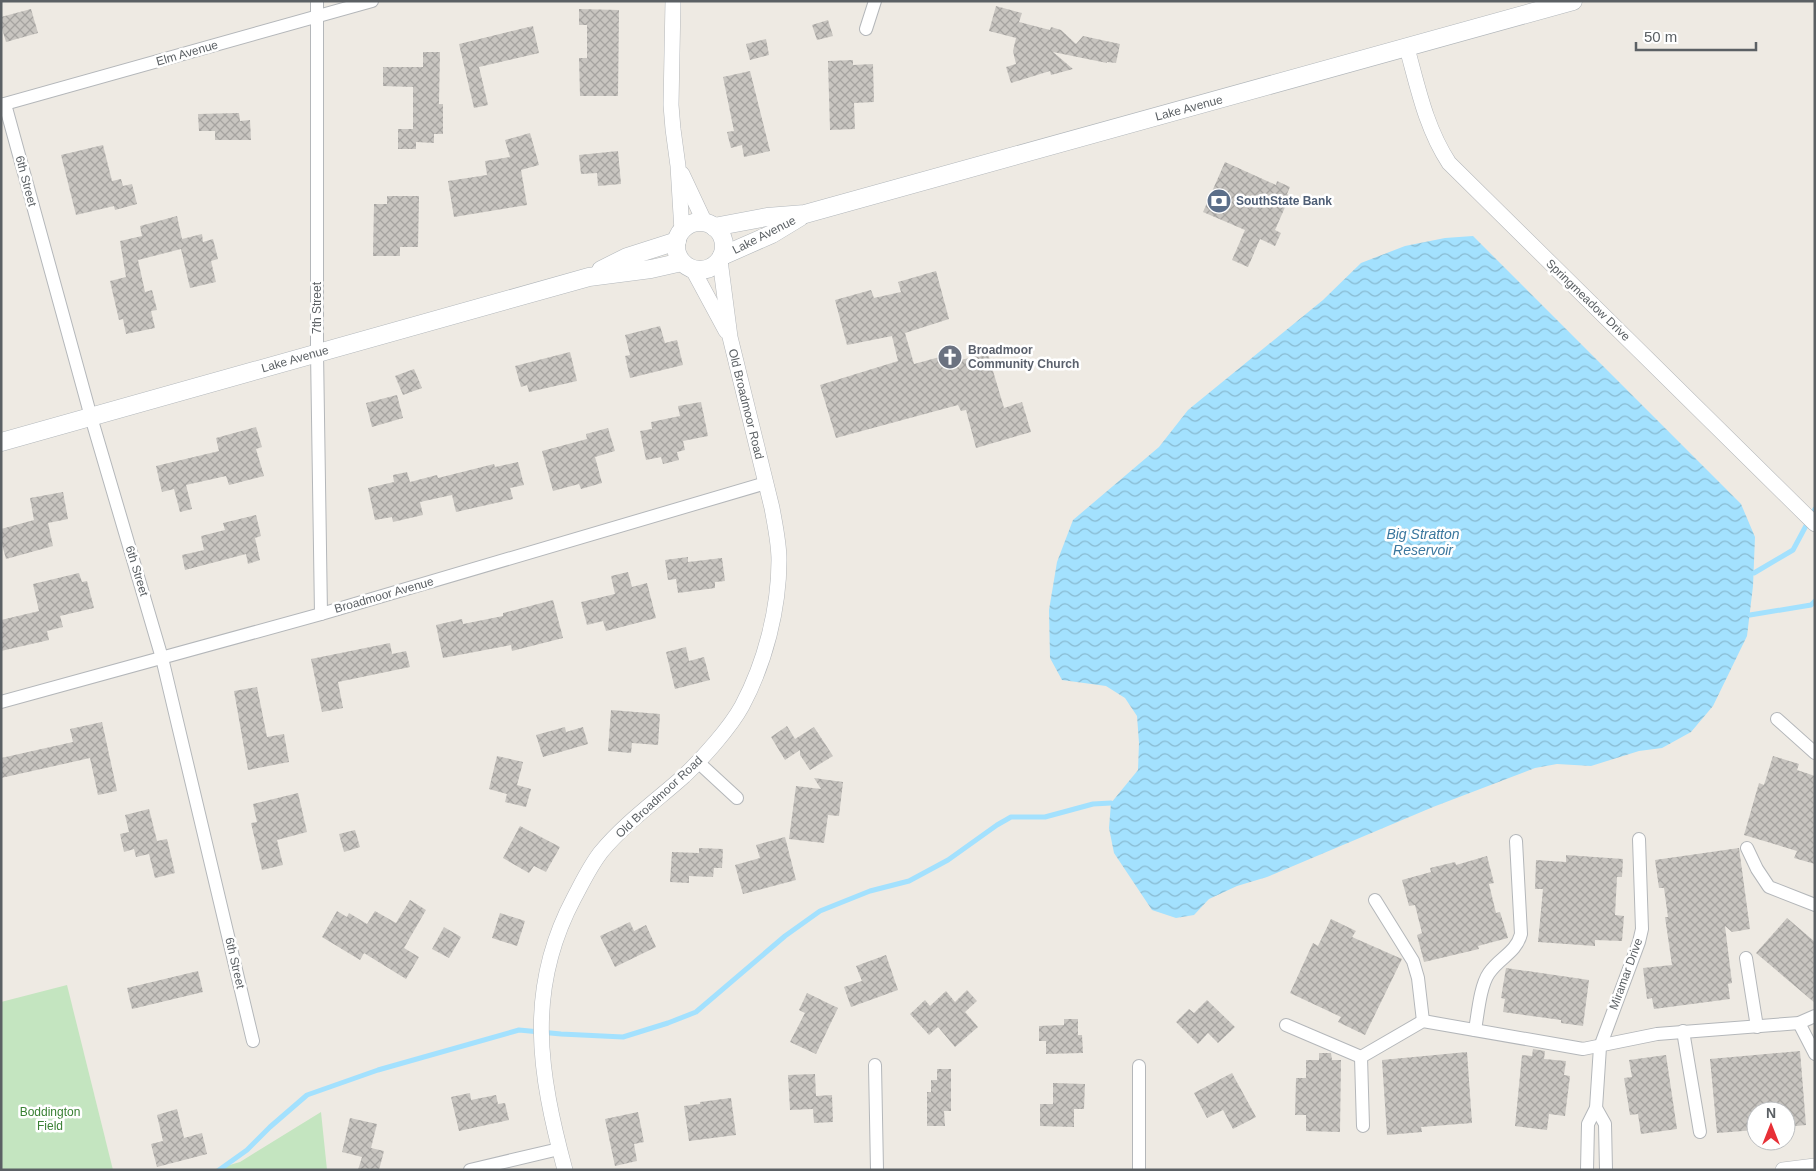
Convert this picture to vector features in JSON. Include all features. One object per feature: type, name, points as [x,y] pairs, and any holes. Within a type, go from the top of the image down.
[{"type":"main road","name":"Lake Avenue","points":[[710,225],[805,214],[1573,1]]},
{"type":"main road","name":"Lake Avenue","points":[[721,258],[772,234],[805,214]]},
{"type":"main road","points":[[692,224],[710,225],[722,237],[724,243],[721,258],[707,269],[687,265],[677,248],[679,236],[692,224]]},
{"type":"main road","name":"Lake Avenue","points":[[589,277],[627,257],[679,236]]},
{"type":"main road","name":"Lake Avenue","points":[[1,442],[316,352],[589,277],[687,265]]},
{"type":"street","name":"7th Street","points":[[317,1],[316,352],[320,614]]},
{"type":"street","name":"Elm Avenue","points":[[3,105],[372,1]]},
{"type":"street","points":[[673,1],[671,105],[678,166],[679,236]]},
{"type":"street","points":[[866,29],[875,1]]},
{"type":"street","name":"Springmeadow Drive","points":[[1407,48],[1426,116],[1440,150],[1448,163],[1815,524]]},
{"type":"street","name":"6th Street","points":[[3,105],[91,417],[162,658],[253,1041]]},
{"type":"street","points":[[678,166],[710,225]]},
{"type":"street","name":"Old Broadmoor Road","points":[[564,1170],[545,1085],[540,1032],[548,968],[563,919],[600,853],[624,827],[698,762],[741,707],[767,642],[777,586],[779,560],[775,525],[730,337],[721,258]]},
{"type":"street","name":"Old Broadmoor Road","points":[[687,265],[730,337]]},
{"type":"street","name":"Broadmoor Avenue","points":[[1,702],[320,614],[766,483]]},
{"type":"street","points":[[1777,719],[1815,754]]},
{"type":"street","points":[[698,762],[737,798]]},
{"type":"street","name":"Miramar Drive","points":[[1587,1170],[1588,1124],[1596,1108],[1600,1047],[1639,942],[1642,929],[1639,839]]},
{"type":"street","points":[[1475,1030],[1484,982],[1488,973],[1516,948],[1521,934],[1516,841]]},
{"type":"street","points":[[1747,848],[1757,869],[1769,886],[1815,905]]},
{"type":"street","points":[[1375,900],[1413,962],[1419,984],[1423,1021]]},
{"type":"street","points":[[1746,958],[1757,1027]]},
{"type":"street","points":[[1361,1057],[1407,1028],[1423,1021],[1583,1049],[1600,1047],[1629,1038],[1683,1031],[1799,1023],[1815,1016]]},
{"type":"street","points":[[1799,1023],[1815,1054]]},
{"type":"street","points":[[1286,1025],[1361,1057]]},
{"type":"street","points":[[1683,1031],[1700,1132]]},
{"type":"street","points":[[1361,1057],[1363,1126]]},
{"type":"street","points":[[875,1065],[877,1170]]},
{"type":"street","points":[[1139,1066],[1139,1170]]},
{"type":"street","name":"Miramar Drive","points":[[1596,1108],[1605,1124],[1606,1170]]},
{"type":"street","points":[[470,1170],[559,1149]]},
{"type":"street","points":[[1783,1170],[1815,1166]]},
{"type":"green space","name":"Boddington Field","points":[[67,985],[113,1170],[1,1170],[1,1002]]},
{"type":"green space","points":[[321,1112],[327,1170],[212,1170],[240,1162]]},
{"type":"water","name":"Big Stratton Reservoir","points":[[1473,236],[1741,504],[1755,537],[1753,586],[1747,636],[1713,706],[1691,732],[1662,748],[1639,751],[1591,766],[1557,764],[1535,768],[1433,807],[1267,877],[1237,886],[1209,899],[1194,915],[1176,918],[1152,910],[1114,853],[1109,828],[1111,803],[1138,770],[1137,716],[1125,698],[1106,686],[1062,680],[1050,658],[1049,610],[1057,562],[1073,520],[1159,447],[1188,410],[1323,300],[1361,263],[1405,246],[1445,238]]},
{"type":"building","points":[[996,6],[1022,13],[1019,22],[1050,30],[1051,27],[1061,30],[1076,44],[1083,36],[1120,44],[1116,63],[1107,63],[1053,52],[1073,69],[1051,75],[1050,71],[1011,83],[1006,67],[1016,64],[1013,51],[1016,38],[989,31]]},
{"type":"building","points":[[31,9],[38,33],[6,42],[1,25],[1,17]]},
{"type":"building","points":[[579,9],[619,10],[618,96],[580,96],[579,58],[587,58],[587,25],[579,25]]},
{"type":"building","points":[[828,20],[833,36],[817,40],[812,25]]},
{"type":"building","points":[[533,26],[539,53],[479,67],[488,105],[474,108],[459,44]]},
{"type":"building","points":[[766,39],[769,55],[750,60],[746,44]]},
{"type":"building","points":[[423,52],[440,52],[439,104],[443,104],[443,134],[434,134],[434,143],[416,142],[416,149],[398,149],[398,129],[413,129],[413,87],[383,86],[383,67],[423,67]]},
{"type":"building","points":[[853,60],[853,65],[873,64],[874,102],[854,103],[855,129],[830,130],[828,61]]},
{"type":"building","points":[[750,71],[770,151],[744,157],[742,145],[731,148],[727,132],[734,131],[723,77]]},
{"type":"building","points":[[239,113],[240,121],[250,120],[251,140],[215,140],[215,131],[199,131],[198,114]]},
{"type":"building","points":[[530,133],[539,165],[521,170],[527,205],[454,217],[448,181],[487,175],[485,161],[510,157],[505,140]]},
{"type":"building","points":[[103,145],[112,181],[121,179],[123,186],[132,184],[137,204],[115,210],[114,206],[76,215],[61,155]]},
{"type":"building","points":[[618,151],[621,184],[598,186],[597,173],[581,174],[579,155]]},
{"type":"building","points":[[1225,162],[1276,185],[1277,181],[1290,187],[1287,194],[1290,196],[1275,230],[1281,233],[1275,246],[1260,239],[1248,267],[1232,260],[1245,230],[1203,212]]},
{"type":"building","points":[[387,196],[419,196],[418,247],[400,247],[400,256],[373,256],[374,204],[387,204]]},
{"type":"building","points":[[177,216],[182,239],[202,234],[203,242],[213,239],[218,259],[211,261],[216,282],[190,288],[181,249],[138,260],[145,292],[152,290],[157,310],[151,311],[155,328],[126,334],[123,319],[119,320],[110,281],[126,277],[120,241],[142,236],[140,226]]},
{"type":"building","name":"Broadmoor Community Church","points":[[936,271],[949,319],[905,333],[914,364],[958,352],[960,360],[988,354],[1004,408],[1022,402],[1031,432],[976,448],[966,410],[961,411],[958,405],[836,438],[820,385],[898,361],[892,336],[847,345],[835,300],[871,290],[874,298],[901,292],[898,282]]},
{"type":"building","points":[[660,326],[665,343],[677,340],[683,365],[630,378],[625,356],[630,355],[625,335]]},
{"type":"building","points":[[570,352],[577,381],[529,392],[527,385],[521,387],[515,366]]},
{"type":"building","points":[[414,369],[422,388],[403,395],[395,376]]},
{"type":"building","points":[[397,395],[403,418],[372,427],[366,403]]},
{"type":"building","points":[[701,402],[708,436],[683,441],[685,450],[677,452],[679,460],[663,464],[661,457],[646,460],[640,431],[652,429],[651,422],[680,416],[678,406]]},
{"type":"building","points":[[256,427],[262,447],[256,449],[264,476],[229,485],[226,476],[186,485],[192,509],[180,512],[174,489],[162,492],[156,466],[219,451],[216,438]]},
{"type":"building","points":[[608,428],[615,451],[595,457],[602,483],[581,489],[579,484],[553,491],[542,451],[587,439],[586,434]]},
{"type":"building","points":[[518,462],[524,485],[510,488],[513,499],[456,512],[452,495],[420,502],[423,515],[393,522],[392,517],[375,520],[368,488],[394,482],[393,475],[407,472],[410,482],[437,475],[438,478],[494,464],[495,467]]},
{"type":"building","points":[[63,492],[68,519],[48,523],[53,546],[6,559],[1,541],[1,529],[34,520],[30,498]]},
{"type":"building","points":[[256,515],[261,536],[255,538],[260,560],[248,564],[246,554],[185,570],[182,555],[204,550],[201,536],[225,530],[223,523]]},
{"type":"building","points":[[688,557],[688,562],[722,558],[725,581],[715,582],[715,588],[678,593],[676,579],[668,580],[665,560]]},
{"type":"building","points":[[628,572],[632,587],[647,583],[656,618],[606,631],[603,621],[587,625],[581,602],[615,594],[611,576]]},
{"type":"building","points":[[79,573],[82,582],[87,581],[94,608],[60,616],[63,627],[47,631],[49,640],[1,651],[1,620],[39,611],[33,584]]},
{"type":"building","points":[[553,600],[563,638],[512,651],[511,645],[443,658],[436,625],[462,619],[463,624],[503,616],[503,613]]},
{"type":"building","points":[[390,643],[392,654],[406,651],[410,667],[338,682],[343,708],[322,712],[311,659]]},
{"type":"building","points":[[686,647],[689,661],[704,657],[710,680],[675,689],[666,652]]},
{"type":"building","points":[[257,687],[267,737],[284,734],[289,762],[248,770],[234,691]]},
{"type":"building","points":[[611,710],[660,714],[658,745],[632,743],[631,753],[608,751]]},
{"type":"building","points":[[102,722],[117,791],[98,795],[90,758],[1,778],[1,758],[73,742],[70,729]]},
{"type":"building","points":[[787,726],[795,739],[814,727],[833,756],[810,770],[800,755],[800,750],[785,760],[771,737]]},
{"type":"building","points":[[565,727],[566,732],[583,727],[588,744],[543,757],[536,735]]},
{"type":"building","points":[[497,756],[523,762],[517,785],[531,789],[526,807],[505,802],[507,794],[489,789]]},
{"type":"building","points":[[1773,756],[1799,764],[1797,770],[1815,776],[1815,864],[1794,858],[1797,851],[1744,835],[1759,783],[1764,785]]},
{"type":"building","points":[[814,778],[843,782],[839,816],[828,815],[824,843],[789,839],[796,786],[821,789]]},
{"type":"building","points":[[298,793],[307,832],[277,840],[283,865],[262,870],[251,823],[257,822],[253,804]]},
{"type":"building","points":[[149,809],[157,841],[167,839],[175,873],[155,878],[149,854],[136,857],[134,849],[124,852],[120,834],[129,832],[125,815]]},
{"type":"building","points":[[520,826],[560,847],[546,872],[534,866],[529,873],[503,858]]},
{"type":"building","points":[[355,830],[360,847],[344,852],[339,834]]},
{"type":"building","points":[[785,837],[796,880],[743,894],[735,865],[760,858],[756,845]]},
{"type":"building","points":[[699,848],[723,849],[722,868],[714,868],[713,877],[689,876],[689,883],[670,882],[672,852],[699,853]]},
{"type":"building","points":[[1739,848],[1750,929],[1732,932],[1725,926],[1732,983],[1728,984],[1730,999],[1654,1009],[1652,998],[1647,999],[1643,968],[1672,965],[1665,917],[1668,917],[1664,888],[1659,888],[1655,860]]},
{"type":"building","points":[[1566,855],[1623,859],[1622,877],[1617,877],[1615,915],[1624,916],[1622,941],[1595,940],[1595,946],[1538,942],[1543,889],[1535,889],[1536,860],[1566,862]]},
{"type":"building","points":[[1487,856],[1494,883],[1489,884],[1496,913],[1500,912],[1508,938],[1478,946],[1479,949],[1424,962],[1417,935],[1422,933],[1415,905],[1409,906],[1402,880],[1431,872],[1430,868],[1455,862],[1456,865]]},
{"type":"building","points":[[410,900],[426,910],[404,948],[419,957],[406,979],[364,953],[360,960],[322,937],[337,911],[347,917],[349,913],[367,924],[375,911],[396,923]]},
{"type":"building","points":[[500,913],[525,921],[517,946],[492,938]]},
{"type":"building","points":[[1787,918],[1815,942],[1815,1003],[1756,953]]},
{"type":"building","points":[[1331,919],[1356,931],[1352,937],[1402,959],[1365,1035],[1338,1022],[1341,1017],[1290,993],[1313,943],[1318,946]]},
{"type":"building","points":[[630,922],[634,931],[646,925],[656,947],[615,967],[600,936]]},
{"type":"building","points":[[444,927],[461,937],[449,958],[432,949]]},
{"type":"building","points":[[886,955],[898,990],[851,1007],[844,987],[862,981],[856,966]]},
{"type":"building","points":[[1506,968],[1589,980],[1583,1026],[1561,1023],[1561,1020],[1503,1012],[1505,999],[1501,998]]},
{"type":"building","points":[[198,971],[203,992],[132,1009],[127,988]]},
{"type":"building","points":[[967,990],[977,1001],[965,1012],[978,1027],[955,1047],[938,1027],[929,1035],[910,1014],[925,1000],[930,1006],[946,991],[955,1002]]},
{"type":"building","points":[[807,993],[838,1008],[816,1054],[790,1042],[805,1013],[799,1010]]},
{"type":"building","points":[[1207,1000],[1235,1027],[1218,1043],[1208,1033],[1198,1044],[1176,1022],[1189,1009],[1194,1013]]},
{"type":"building","points":[[1064,1019],[1078,1019],[1078,1035],[1082,1035],[1083,1053],[1046,1054],[1046,1041],[1039,1041],[1039,1026],[1064,1025]]},
{"type":"building","points":[[1533,1049],[1545,1051],[1544,1059],[1566,1061],[1564,1075],[1570,1076],[1565,1116],[1549,1114],[1547,1130],[1515,1126],[1522,1055],[1532,1056]]},
{"type":"building","points":[[1800,1051],[1806,1125],[1796,1126],[1796,1101],[1746,1101],[1746,1131],[1717,1133],[1710,1059]]},
{"type":"building","points":[[1467,1052],[1472,1123],[1421,1127],[1422,1132],[1387,1135],[1382,1060]]},
{"type":"building","points":[[1319,1053],[1331,1053],[1332,1060],[1341,1060],[1340,1132],[1306,1131],[1306,1115],[1295,1115],[1296,1078],[1306,1078],[1306,1060],[1319,1060]]},
{"type":"building","points":[[1666,1055],[1677,1129],[1641,1134],[1638,1114],[1630,1115],[1624,1078],[1632,1077],[1629,1060]]},
{"type":"building","points":[[937,1069],[951,1069],[951,1111],[944,1111],[945,1126],[927,1126],[927,1092],[931,1092],[931,1080],[937,1080]]},
{"type":"building","points":[[1232,1073],[1256,1117],[1233,1129],[1223,1110],[1207,1118],[1194,1093]]},
{"type":"building","points":[[815,1074],[816,1096],[832,1095],[833,1122],[814,1123],[813,1109],[790,1110],[788,1075]]},
{"type":"building","points":[[1053,1083],[1085,1084],[1084,1109],[1074,1109],[1074,1127],[1040,1126],[1040,1104],[1053,1104]]},
{"type":"building","points":[[470,1093],[471,1100],[496,1095],[498,1104],[505,1103],[509,1120],[459,1131],[451,1097]]},
{"type":"building","points":[[731,1098],[736,1135],[689,1141],[684,1106]]},
{"type":"building","points":[[177,1109],[184,1138],[202,1133],[207,1154],[157,1167],[151,1144],[163,1141],[157,1115]]},
{"type":"building","points":[[638,1112],[644,1142],[634,1144],[637,1161],[615,1166],[605,1119]]},
{"type":"building","points":[[350,1118],[377,1124],[371,1148],[384,1151],[379,1170],[358,1170],[362,1157],[342,1152]]},
{"type":"waterway","points":[[1754,573],[1793,550],[1815,509]]},
{"type":"waterway","points":[[1750,615],[1811,605],[1815,601]]},
{"type":"waterway","points":[[219,1170],[247,1150],[307,1095],[378,1070],[519,1030],[623,1037],[668,1023],[696,1012],[785,936],[820,911],[870,891],[909,881],[948,860],[1011,817],[1045,817],[1093,804],[1111,803]]},
{"type":"place","name":"SouthState Bank","points":[[1219,201]]},
{"type":"place","name":"Broadmoor Community Church","points":[[950,357]]}]
